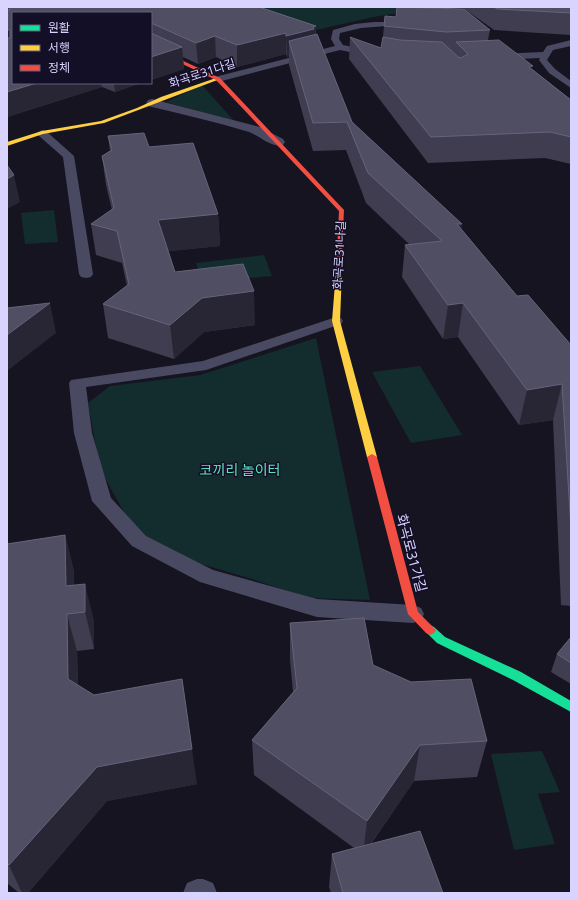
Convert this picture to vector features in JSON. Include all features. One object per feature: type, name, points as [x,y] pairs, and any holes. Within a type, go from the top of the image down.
[{"type":"street","points":[[152,47],[218,79]]},
{"type":"street","name":"화곡로31다길","points":[[7,144],[42,133],[102,122],[218,79]]},
{"type":"street","name":"화곡로31나길","points":[[218,79],[342,211],[336,320]]},
{"type":"street","name":"화곡로31나길","points":[[152,103],[250,128],[278,142]]},
{"type":"street","name":"화곡로31가길","points":[[336,320],[414,614],[442,640],[517,676],[571,707]]},
{"type":"lane","points":[[383,55],[340,46],[335,39],[336,32],[350,26],[387,24]]},
{"type":"lane","points":[[571,43],[550,48],[542,60],[552,71],[571,85]]},
{"type":"lane","name":"화곡로31다길","points":[[218,79],[340,46]]},
{"type":"lane","points":[[491,58],[545,55]]},
{"type":"lane","points":[[42,133],[68,156],[86,274]]},
{"type":"lane","points":[[336,320],[206,365],[77,383],[83,433],[102,501],[139,541],[207,576],[317,608],[414,614]]},
{"type":"lane","points":[[197,893],[203,893]]},
{"type":"green space","points":[[266,7],[436,7],[374,17],[294,35],[236,13]]},
{"type":"green space","points":[[202,85],[235,122],[166,102]]},
{"type":"green space","points":[[54,210],[58,242],[25,244],[21,213]]},
{"type":"green space","points":[[264,255],[272,276],[202,283],[196,263]]},
{"type":"green space","name":"코끼리 놀이터","points":[[316,338],[370,600],[308,598],[252,579],[191,561],[152,542],[126,516],[100,469],[88,403],[110,386],[200,375]]},
{"type":"green space","points":[[420,366],[462,435],[411,443],[372,372]]},
{"type":"green space","points":[[542,751],[560,792],[538,794],[555,844],[514,850],[491,754]]},
{"type":"building","points":[[10,7],[259,7],[316,26],[313,27],[314,29],[286,36],[286,33],[237,45],[215,36],[196,43],[152,23],[152,12],[12,12],[12,84],[34,84],[7,92],[7,38],[10,38],[10,30],[7,30],[7,10],[10,10]]},
{"type":"building","points":[[397,7],[464,9],[490,30],[446,32],[384,26],[385,16],[396,17]]},
{"type":"building","points":[[494,7],[571,7],[571,13],[497,9]]},
{"type":"building","points":[[152,33],[182,47],[152,57]]},
{"type":"building","points":[[317,34],[352,122],[462,224],[457,224],[517,296],[528,295],[571,345],[571,529],[562,384],[527,390],[463,303],[448,305],[405,245],[442,241],[368,173],[347,122],[313,123],[289,41]]},
{"type":"building","points":[[350,37],[381,48],[383,37],[400,40],[442,42],[461,58],[468,54],[456,42],[499,40],[533,66],[529,67],[571,100],[571,137],[550,132],[431,137]]},
{"type":"building","points":[[144,133],[149,147],[193,143],[218,214],[158,220],[175,272],[243,264],[254,291],[202,298],[170,325],[103,304],[129,284],[117,231],[91,224],[114,208],[102,156],[112,150],[108,136]]},
{"type":"building","points":[[7,165],[14,175],[7,179]]},
{"type":"building","points":[[50,303],[7,335],[7,308]]},
{"type":"building","points":[[65,535],[66,586],[85,584],[85,612],[67,614],[68,679],[94,695],[182,679],[192,749],[97,767],[9,865],[7,863],[7,544]]},
{"type":"building","points":[[364,618],[373,665],[411,682],[471,679],[487,741],[420,745],[367,821],[252,740],[297,688],[290,623]]},
{"type":"building","points":[[571,637],[571,663],[557,654]]},
{"type":"building","points":[[420,831],[443,893],[343,893],[332,854]]},
{"type":"traffic: fast","points":[[430,630],[441,640],[517,676],[571,707]]},
{"type":"traffic: slow","points":[[7,144],[42,133],[102,122],[139,109],[163,98],[218,79]]},
{"type":"traffic: slow","points":[[339,271],[336,321],[372,457]]},
{"type":"traffic: jam","points":[[152,47],[218,79],[342,211],[339,271]]},
{"type":"traffic: jam","points":[[372,457],[413,614],[430,630]]}]
